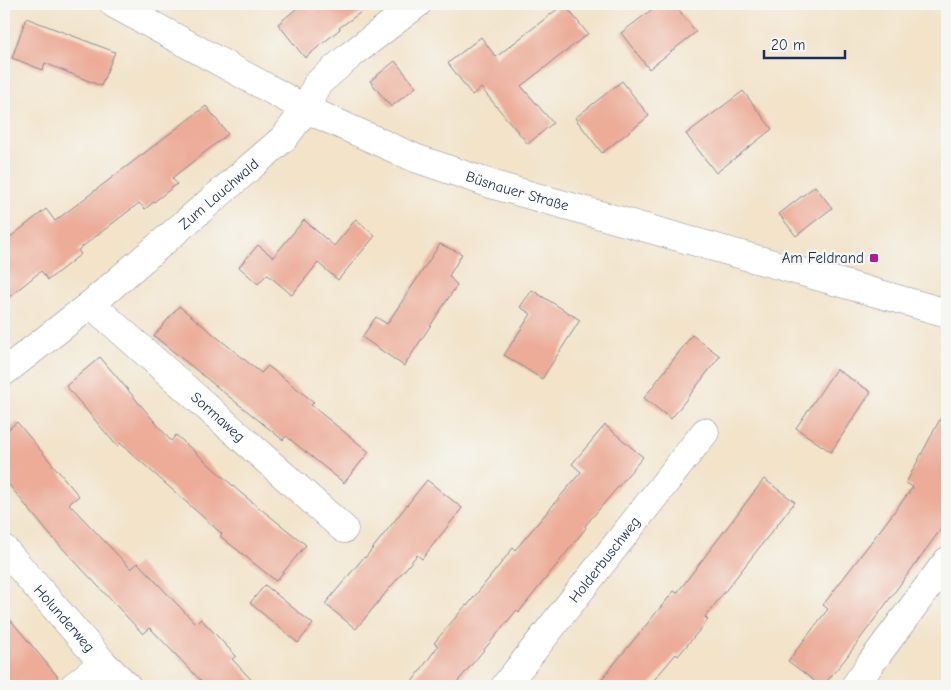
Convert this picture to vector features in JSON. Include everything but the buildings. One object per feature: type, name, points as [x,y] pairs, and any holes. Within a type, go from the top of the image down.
[{"type":"street","name":"Büsnauer Straße","points":[[114,4],[306,109],[415,158],[494,185],[947,312]]},
{"type":"street","name":"Zum Lauchwald","points":[[4,372],[91,304],[284,138],[306,109],[317,84],[352,54],[417,4]]},
{"type":"street","name":"Sormaweg","points":[[91,304],[344,529]]},
{"type":"street","name":"Holderbuschweg","points":[[505,686],[705,432]]},
{"type":"street","name":"Holunderweg","points":[[4,549],[103,663],[127,686]]},
{"type":"street","points":[[855,686],[947,560]]},
{"type":"street","points":[[74,686],[103,663]]},
{"type":"place","name":"Am Feldrand","points":[[874,258]]}]
